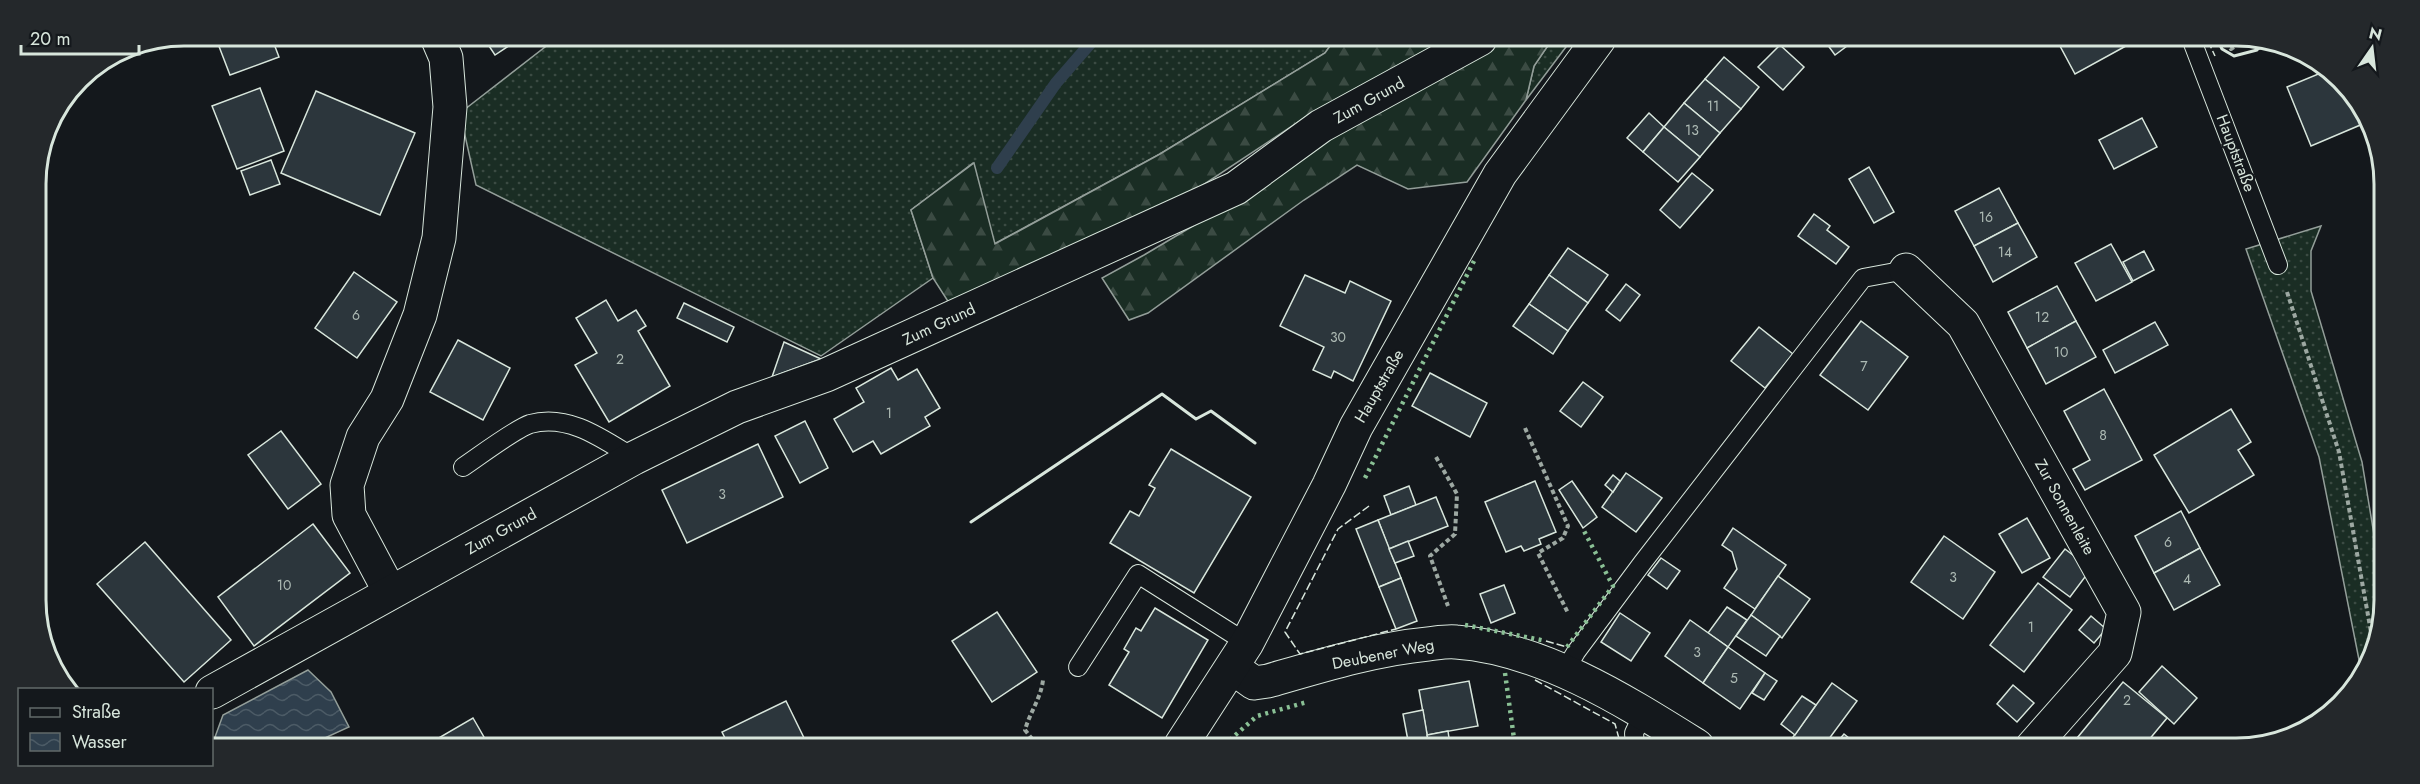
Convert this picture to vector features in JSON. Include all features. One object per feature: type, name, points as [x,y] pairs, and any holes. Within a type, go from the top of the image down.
[{"type":"street","points":[[390,592],[348,515],[347,484],[363,437],[387,399],[420,315],[439,238],[450,107],[446,58],[441,46]]},
{"type":"street","name":"Zum Grund","points":[[213,691],[634,458],[737,407],[826,375],[1236,188],[1321,126],[1467,46]]},
{"type":"street","name":"Hauptstraße","points":[[1186,738],[1240,655],[1329,485],[1356,427],[1500,174],[1594,46]]},
{"type":"street","name":"Zur Sonnenleite","points":[[1906,270],[1963,324],[2124,612],[2115,653],[2041,737]]},
{"type":"street","name":"Deubener Weg","points":[[1240,655],[1254,683],[1382,651],[1413,645],[1455,642],[1528,657],[1564,672],[1644,712],[1683,737]]},
{"type":"lane","name":"Hauptstraße","points":[[2194,46],[2278,265]]},
{"type":"lane","points":[[1564,672],[1576,652],[1643,562],[1863,278],[1906,270]]},
{"type":"lane","points":[[463,467],[529,424],[559,422],[587,430],[634,458]]},
{"type":"lane","points":[[1078,668],[1138,574],[1240,655]]},
{"type":"lane","points":[[1634,737],[1634,733],[1644,712]]},
{"type":"path","points":[[2278,265],[2339,452],[2370,628]]},
{"type":"path","points":[[1525,428],[1568,526],[1563,538],[1538,553],[1569,612],[1564,622]]},
{"type":"path","points":[[1436,457],[1458,494],[1455,534],[1430,556],[1450,611]]},
{"type":"path","points":[[1032,738],[1026,730],[1029,714],[1042,692],[1043,680]]},
{"type":"green space","points":[[546,46],[1330,46],[1325,53],[1160,154],[994,244],[973,163],[911,210],[933,278],[821,356],[476,185],[460,113]]},
{"type":"green space","points":[[1330,46],[1434,46],[1315,111],[1200,187],[951,306],[933,278],[911,210],[974,163],[995,244],[1160,154],[1325,53]]},
{"type":"green space","points":[[1495,46],[1547,46],[1534,66],[1526,100],[1467,182],[1408,189],[1357,165],[1304,200],[1148,313],[1129,320],[1102,278],[1267,182],[1365,114]]},
{"type":"green space","points":[[1567,46],[1526,100],[1534,66],[1547,47]]},
{"type":"green space","points":[[2321,226],[2311,251],[2311,291],[2362,462],[2373,529],[2372,617],[2369,635],[2359,660],[2319,457],[2246,249]]},
{"type":"water","points":[[308,670],[331,692],[349,727],[325,738],[217,738],[215,737],[223,715]]},
{"type":"building","points":[[219,46],[275,46],[279,57],[230,75]]},
{"type":"building","points":[[489,46],[508,46],[495,55]]},
{"type":"building","points":[[1781,46],[1804,67],[1783,90],[1758,67]]},
{"type":"building","points":[[1828,46],[1847,46],[1835,55]]},
{"type":"building","points":[[2060,46],[2126,46],[2075,74]]},
{"type":"building","points":[[1724,57],[1759,87],[1741,109],[1705,79]]},
{"type":"building","points":[[2317,74],[2339,94],[2360,125],[2311,146],[2287,87]]},
{"type":"building","points":[[1705,79],[1741,109],[1720,133],[1684,103]]},
{"type":"building","points":[[260,88],[284,151],[237,169],[212,106]]},
{"type":"building","points":[[316,91],[415,133],[380,215],[281,173]]},
{"type":"building","points":[[1684,103],[1720,133],[1700,157],[1664,127]]},
{"type":"building","points":[[1649,113],[1664,127],[1643,152],[1627,138]]},
{"type":"building","points":[[2142,118],[2157,147],[2114,169],[2099,140]]},
{"type":"building","points":[[1664,127],[1700,157],[1678,182],[1643,152]]},
{"type":"building","points":[[271,160],[280,184],[250,195],[241,171]]},
{"type":"building","points":[[1869,167],[1894,212],[1874,223],[1849,179]]},
{"type":"building","points":[[1692,173],[1713,190],[1680,228],[1660,210]]},
{"type":"building","points":[[1999,188],[2018,223],[1974,246],[1955,211]]},
{"type":"building","points":[[1814,214],[1830,226],[1827,230],[1849,247],[1836,264],[1798,236]]},
{"type":"building","points":[[2018,223],[2037,257],[1993,282],[1974,246]]},
{"type":"building","points":[[2111,244],[2132,282],[2096,301],[2075,263]]},
{"type":"building","points":[[1568,248],[1608,275],[1588,303],[1549,275]]},
{"type":"building","points":[[2144,251],[2154,270],[2133,281],[2123,262]]},
{"type":"building","points":[[354,272],[397,302],[357,358],[315,328]]},
{"type":"building","points":[[1305,275],[1345,293],[1350,281],[1391,301],[1353,381],[1334,371],[1331,378],[1313,370],[1324,347],[1280,326]]},
{"type":"building","points":[[1549,275],[1588,303],[1568,331],[1529,304]]},
{"type":"building","points":[[1626,284],[1640,295],[1620,321],[1606,310]]},
{"type":"building","points":[[2057,286],[2076,321],[2027,348],[2008,312]]},
{"type":"building","points":[[606,300],[618,321],[636,310],[646,326],[638,331],[670,386],[609,422],[575,365],[597,353],[576,318]]},
{"type":"building","points":[[684,303],[734,327],[727,342],[677,318]]},
{"type":"building","points":[[1529,304],[1568,331],[1553,354],[1513,326]]},
{"type":"building","points":[[1861,321],[1908,357],[1868,410],[1820,375]]},
{"type":"building","points":[[2076,321],[2096,357],[2046,384],[2027,348]]},
{"type":"building","points":[[2155,322],[2168,345],[2115,373],[2103,350]]},
{"type":"building","points":[[1759,327],[1793,354],[1765,388],[1731,361]]},
{"type":"building","points":[[458,340],[510,368],[483,420],[430,392]]},
{"type":"building","points":[[784,342],[821,359],[772,377]]},
{"type":"building","points":[[891,368],[898,380],[917,369],[940,408],[925,417],[930,426],[881,454],[873,441],[853,452],[834,419],[864,402],[856,388]]},
{"type":"building","points":[[1430,373],[1487,403],[1470,437],[1412,406]]},
{"type":"building","points":[[1583,382],[1603,397],[1581,427],[1560,411]]},
{"type":"building","points":[[2104,389],[2142,460],[2085,490],[2073,469],[2090,460],[2064,411]]},
{"type":"building","points":[[2231,409],[2251,442],[2238,450],[2254,475],[2189,513],[2154,455]]},
{"type":"building","points":[[805,421],[828,468],[800,483],[775,436]]},
{"type":"building","points":[[281,431],[321,484],[288,509],[248,455]]},
{"type":"building","points":[[758,444],[783,497],[687,543],[662,490]]},
{"type":"building","points":[[1171,449],[1251,497],[1194,593],[1110,543],[1130,511],[1139,516],[1155,488],[1149,485]]},
{"type":"building","points":[[1626,473],[1662,498],[1636,532],[1602,507]]},
{"type":"building","points":[[1613,475],[1620,481],[1613,492],[1605,485]]},
{"type":"building","points":[[1535,481],[1556,532],[1539,539],[1541,544],[1524,551],[1521,546],[1506,552],[1485,502]]},
{"type":"building","points":[[1572,481],[1597,517],[1583,528],[1559,490]]},
{"type":"building","points":[[1409,486],[1416,505],[1391,515],[1384,496]]},
{"type":"building","points":[[1436,497],[1448,526],[1389,549],[1378,520]]},
{"type":"building","points":[[2181,511],[2200,548],[2154,573],[2135,536]]},
{"type":"building","points":[[2027,518],[2050,558],[2022,573],[1999,534]]},
{"type":"building","points":[[1378,520],[1401,578],[1379,587],[1356,529]]},
{"type":"building","points":[[313,524],[350,573],[254,646],[218,597]]},
{"type":"building","points":[[1733,528],[1786,565],[1755,609],[1724,588],[1737,569],[1732,552],[1722,545]]},
{"type":"building","points":[[1944,536],[1995,572],[1963,619],[1911,582]]},
{"type":"building","points":[[1408,541],[1414,556],[1395,563],[1389,549]]},
{"type":"building","points":[[145,542],[231,640],[184,682],[97,584]]},
{"type":"building","points":[[2200,548],[2220,585],[2174,610],[2154,573]]},
{"type":"building","points":[[2065,549],[2091,569],[2070,597],[2043,577]]},
{"type":"building","points":[[1661,558],[1680,571],[1667,589],[1648,575]]},
{"type":"building","points":[[1778,576],[1810,599],[1782,638],[1751,615]]},
{"type":"building","points":[[1401,578],[1417,621],[1396,629],[1379,587]]},
{"type":"building","points":[[2038,583],[2072,610],[2024,672],[1990,645]]},
{"type":"building","points":[[1504,585],[1515,613],[1491,623],[1480,594]]},
{"type":"building","points":[[1727,607],[1747,620],[1728,647],[1708,633]]},
{"type":"building","points":[[1155,608],[1208,640],[1162,718],[1109,685],[1129,652],[1124,649],[1136,628],[1141,631]]},
{"type":"building","points":[[997,612],[1037,672],[992,702],[952,641]]},
{"type":"building","points":[[1620,613],[1650,633],[1631,661],[1601,642]]},
{"type":"building","points":[[1751,615],[1780,636],[1766,656],[1736,636]]},
{"type":"building","points":[[2091,616],[2106,629],[2094,643],[2079,630]]},
{"type":"building","points":[[1690,620],[1728,647],[1703,683],[1665,656]]},
{"type":"building","points":[[1728,647],[1765,673],[1740,709],[1703,683]]},
{"type":"building","points":[[2162,666],[2197,698],[2174,724],[2139,692]]},
{"type":"building","points":[[1765,673],[1777,681],[1764,700],[1752,693]]},
{"type":"building","points":[[1469,681],[1478,726],[1427,735],[1419,690]]},
{"type":"building","points":[[2123,682],[2167,718],[2151,737],[2078,737]]},
{"type":"building","points":[[1832,683],[1857,701],[1830,737],[1793,737]]},
{"type":"building","points":[[2013,685],[2034,703],[2017,722],[1997,704]]},
{"type":"building","points":[[1802,696],[1816,705],[1795,735],[1781,724]]},
{"type":"building","points":[[786,701],[804,738],[725,738],[722,732]]},
{"type":"building","points":[[1423,710],[1428,737],[1407,737],[1403,714]]},
{"type":"building","points":[[473,718],[484,738],[439,738]]},
{"type":"building","points":[[1448,731],[1449,737],[1427,737],[1427,735]]},
{"type":"waterway","points":[[997,168],[1056,83],[1088,46]]},
{"type":"hedge","points":[[1365,478],[1474,261]]},
{"type":"hedge","points":[[1567,647],[1613,586],[1584,531]]},
{"type":"hedge","points":[[1465,625],[1546,641]]},
{"type":"hedge","points":[[1505,673],[1514,737]]},
{"type":"hedge","points":[[1233,737],[1257,716],[1307,702]]},
{"type":"fence","points":[[2210,46],[2215,56]]},
{"type":"fence","points":[[1369,506],[1338,529],[1285,632],[1300,654],[1396,629]]},
{"type":"fence","points":[[1546,641],[1567,647]]},
{"type":"fence","points":[[1535,680],[1615,724],[1619,737]]},
{"type":"wall","points":[[2220,46],[2234,56],[2257,50]]},
{"type":"wall","points":[[971,522],[1162,394],[1196,419],[1211,411],[1255,443]]}]
